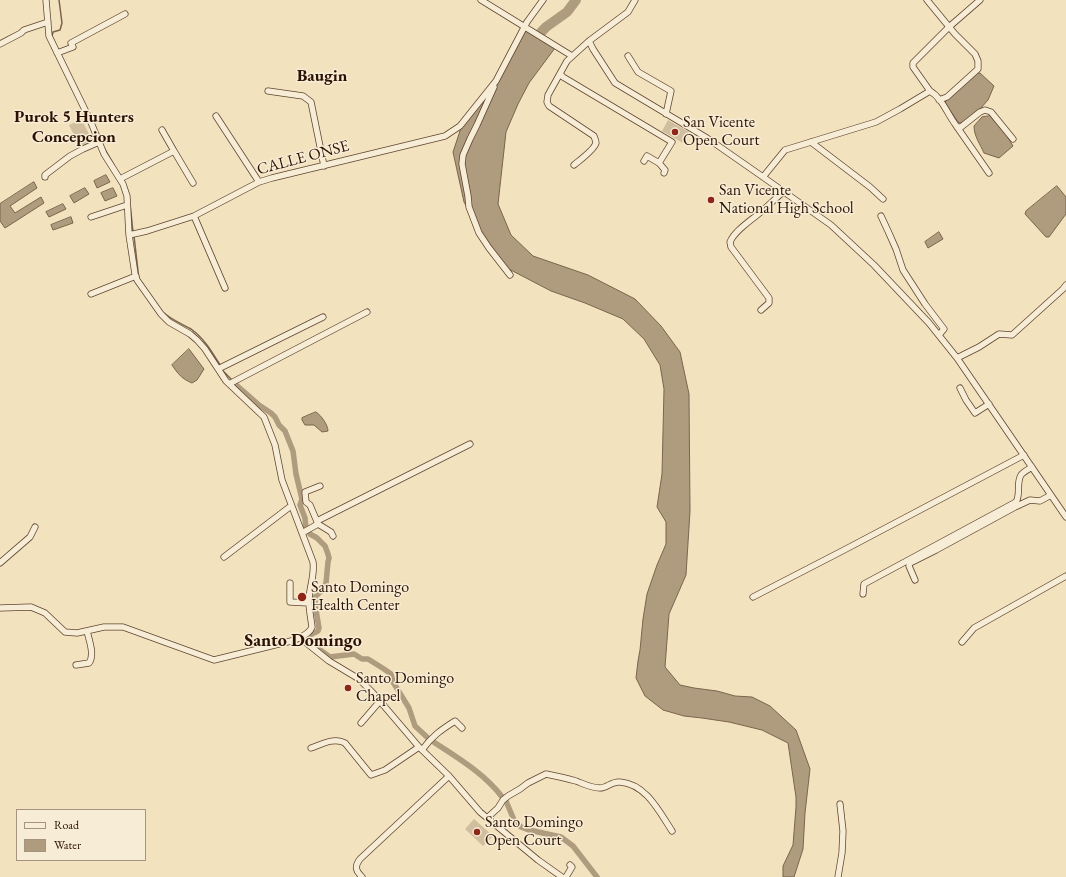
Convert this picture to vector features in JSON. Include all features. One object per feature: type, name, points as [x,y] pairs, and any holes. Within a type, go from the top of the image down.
[{"type":"street","points":[[0,608],[31,607],[45,613],[65,632],[76,633],[104,627],[123,627],[214,660],[295,640],[306,635],[311,631],[312,627],[309,603],[310,586],[314,571],[306,531],[291,506],[282,480],[275,445],[264,418],[229,384],[197,340],[190,334],[169,322],[160,314],[137,280],[127,196],[121,179],[104,155],[90,120],[49,36],[46,0]]},
{"type":"street","points":[[481,0],[572,56]]},
{"type":"street","points":[[510,275],[479,233],[469,207],[462,164],[463,155],[496,81],[525,26],[543,0]]},
{"type":"street","points":[[574,165],[592,150],[596,144],[596,141],[594,136],[549,106],[547,102],[548,95],[567,61],[628,12],[635,0]]},
{"type":"street","points":[[927,0],[949,27],[975,54],[978,61],[978,68],[947,97],[940,100]]},
{"type":"street","points":[[980,0],[949,27],[913,63],[913,67],[930,92],[940,100],[989,173]]},
{"type":"street","points":[[58,52],[73,47],[71,43],[125,14]]},
{"type":"street","points":[[0,44],[24,30],[48,22]]},
{"type":"street","points":[[589,42],[616,83],[707,138],[763,177],[831,225],[874,265],[929,323],[957,358],[1066,517]]},
{"type":"street","points":[[628,56],[638,72],[671,92],[666,114]]},
{"type":"street","points":[[560,74],[672,142],[659,163]]},
{"type":"street","name":"CALLE ONSE","points":[[132,234],[147,231],[194,216],[259,182],[288,173],[324,166],[445,136],[454,131],[463,123],[496,81]]},
{"type":"street","points":[[268,91],[304,96],[311,102],[324,166]]},
{"type":"street","points":[[763,177],[785,150],[876,122],[930,92]]},
{"type":"street","points":[[957,127],[960,127],[985,110],[991,112],[1012,139]]},
{"type":"street","points":[[216,116],[259,182]]},
{"type":"street","points":[[162,130],[193,183]]},
{"type":"street","points":[[45,177],[45,175],[70,156],[99,142]]},
{"type":"street","points":[[811,142],[870,187],[883,199]]},
{"type":"street","points":[[121,179],[174,151]]},
{"type":"street","points":[[644,161],[647,156],[659,163],[665,170],[664,173]]},
{"type":"street","points":[[761,310],[769,303],[769,298],[731,248],[730,242],[736,232],[764,210],[783,192]]},
{"type":"street","points":[[91,217],[127,205]]},
{"type":"street","points":[[194,216],[225,288]]},
{"type":"street","points":[[881,216],[896,249],[903,270],[925,304],[944,329],[939,335]]},
{"type":"street","points":[[91,294],[136,276]]},
{"type":"street","points":[[957,358],[979,347],[999,334],[1012,335],[1066,285]]},
{"type":"street","points":[[229,384],[367,312]]},
{"type":"street","points":[[218,369],[323,317]]},
{"type":"street","points":[[960,388],[966,400],[975,412],[989,404]]},
{"type":"street","points":[[306,531],[318,523],[470,444]]},
{"type":"street","points":[[753,597],[1024,455]]},
{"type":"street","points":[[863,594],[864,584],[1016,502],[1018,499],[1021,474],[1032,467]]},
{"type":"street","points":[[320,486],[305,492],[306,502],[310,505],[318,523],[333,536]]},
{"type":"street","points":[[915,580],[909,566],[910,563],[1015,507],[1030,500],[1040,501],[1051,495]]},
{"type":"street","points":[[224,558],[291,506]]},
{"type":"street","points":[[0,563],[30,537],[35,527]]},
{"type":"street","points":[[962,642],[974,628],[1066,576]]},
{"type":"street","points":[[290,583],[290,602],[309,603]]},
{"type":"street","points":[[76,665],[89,663],[92,660],[87,631]]},
{"type":"street","points":[[299,637],[330,661],[360,679],[420,748],[449,776],[480,812],[538,860],[562,877]]},
{"type":"street","points":[[361,724],[380,701]]},
{"type":"street","points":[[312,748],[336,740],[345,743],[371,775],[385,770],[420,748],[440,730],[455,721],[462,728]]},
{"type":"street","points":[[487,818],[508,796],[528,783],[546,774],[601,788],[618,781],[632,784],[649,797],[672,831]]},
{"type":"street","points":[[362,877],[356,867],[356,864],[360,859],[449,776]]},
{"type":"street","points":[[838,877],[842,853],[840,804]]},
{"type":"street","points":[[566,877],[572,867],[570,865]]},
{"type":"shaded area","points":[[81,119],[94,143],[81,149],[69,125]]},
{"type":"shaded area","name":"San Vicente Open Court","points":[[668,120],[689,132],[683,143],[662,131]]},
{"type":"shaded area","name":"Santo Domingo Open Court","points":[[474,819],[493,836],[483,846],[465,829]]},
{"type":"water","points":[[525,30],[555,48],[529,83],[506,132],[498,204],[511,235],[533,256],[588,275],[635,299],[661,326],[680,352],[689,394],[690,511],[686,575],[669,614],[665,667],[680,685],[717,691],[735,696],[752,697],[770,706],[796,730],[810,769],[803,849],[794,877],[783,877],[783,866],[793,845],[796,807],[796,797],[788,743],[762,730],[729,722],[684,716],[663,710],[645,696],[636,678],[647,594],[666,544],[666,522],[657,507],[662,474],[664,389],[660,365],[644,339],[623,319],[551,291],[505,267],[487,243],[464,202],[453,152],[461,128],[478,106]]},
{"type":"water","points":[[976,73],[980,73],[994,86],[988,100],[980,109],[964,122],[960,123],[945,103],[947,98]]},
{"type":"water","points":[[990,116],[1004,131],[1013,146],[999,158],[984,153],[975,133],[974,126],[982,117]]},
{"type":"water","points":[[106,175],[110,182],[97,188],[94,181]]},
{"type":"water","points":[[34,182],[37,188],[10,206],[15,213],[41,197],[44,203],[5,228],[0,221],[0,204]]},
{"type":"water","points":[[1057,186],[1066,197],[1066,214],[1049,237],[1046,237],[1025,214],[1026,211]]},
{"type":"water","points":[[85,188],[89,194],[74,203],[70,196]]},
{"type":"water","points":[[113,188],[117,196],[105,201],[101,193]]},
{"type":"water","points":[[63,204],[66,209],[49,217],[46,212]]},
{"type":"water","points":[[71,217],[73,223],[53,230],[51,225]]},
{"type":"water","points":[[939,232],[943,239],[928,248],[925,242]]},
{"type":"water","points":[[189,349],[204,369],[197,380],[192,383],[180,376],[172,365]]},
{"type":"water","points":[[316,412],[324,420],[328,431],[322,432],[314,425],[305,425],[302,418]]},
{"type":"waterway","points":[[55,43],[52,36],[53,32],[60,30],[62,23],[59,0]]},
{"type":"waterway","points":[[531,43],[546,27],[567,12],[576,0]]},
{"type":"waterway","points":[[104,148],[114,165]]},
{"type":"waterway","points":[[130,204],[133,232]]},
{"type":"waterway","points":[[134,236],[139,280]]},
{"type":"waterway","points":[[164,313],[196,333],[220,365]]},
{"type":"waterway","points":[[222,370],[232,380]]},
{"type":"waterway","points":[[234,383],[259,405],[271,413],[285,431],[293,451],[296,474],[302,499],[300,505],[305,518],[306,528],[310,534],[317,538],[325,546],[328,554],[329,558],[326,583],[315,597],[319,628],[318,631],[309,636],[309,642],[330,657],[354,654],[362,659],[368,659],[391,674],[393,682],[409,708],[415,726],[428,738]]},
{"type":"waterway","points":[[432,741],[461,760],[488,781],[503,798]]},
{"type":"waterway","points":[[506,801],[514,820],[521,827],[561,837],[573,846],[597,877]]},
{"type":"place","name":"San Vicente Open Court","points":[[675,132]]},
{"type":"place","name":"San Vicente National High School","points":[[711,200]]},
{"type":"place","name":"Santo Domingo Health Center","points":[[302,597]]},
{"type":"place","name":"Santo Domingo Chapel","points":[[348,688]]},
{"type":"place","name":"Santo Domingo Open Court","points":[[477,832]]},
{"type":"district","name":"Baugin","points":[[322,76]]},
{"type":"district","name":"Purok 5 Hunters Concepcion","points":[[74,127]]},
{"type":"district","name":"Santo Domingo","points":[[303,641]]}]
